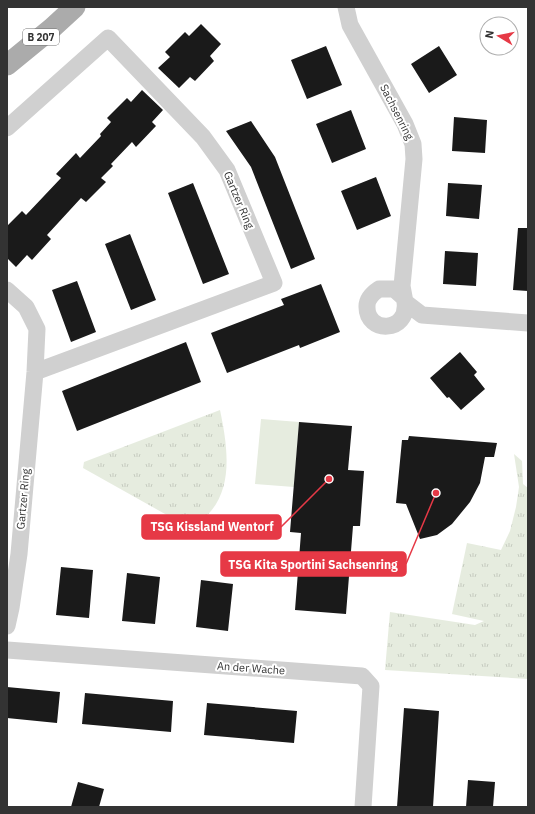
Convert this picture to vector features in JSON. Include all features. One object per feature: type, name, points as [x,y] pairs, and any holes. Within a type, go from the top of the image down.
[{"type":"main road","name":"B 207","points":[[7,65],[51,29],[74,7]]},
{"type":"street","name":"Sachsenring","points":[[346,7],[350,25],[405,124],[413,144],[414,159],[402,286],[404,300],[422,315],[528,323]]},
{"type":"street","name":"Gartzer Ring","points":[[7,128],[108,38],[203,137],[227,170],[274,283],[35,372]]},
{"type":"street","name":"Gartzer Ring","points":[[7,290],[26,307],[37,329],[35,372],[19,554],[7,626]]},
{"type":"street","name":"An der Wache","points":[[7,650],[362,676],[371,686],[364,807]]},
{"type":"green space","points":[[220,410],[226,443],[226,476],[222,491],[215,505],[205,518],[190,528],[83,468],[84,462]]},
{"type":"green space","points":[[261,419],[299,422],[294,487],[255,484]]},
{"type":"green space","points":[[514,454],[522,461],[523,484],[528,488],[528,679],[385,670],[390,612],[475,625],[484,621],[452,614],[467,543],[501,550],[510,531],[519,487]]},
{"type":"building","points":[[201,24],[221,44],[210,56],[214,61],[195,81],[190,77],[179,88],[158,68],[170,57],[165,52],[185,32],[189,36]]},
{"type":"building","points":[[326,46],[342,85],[307,99],[291,60]]},
{"type":"building","points":[[439,46],[457,75],[429,93],[411,64]]},
{"type":"building","points":[[142,90],[163,110],[152,122],[156,126],[136,147],[132,142],[111,164],[113,166],[101,178],[106,182],[86,202],[81,198],[47,235],[51,239],[32,260],[27,255],[16,267],[7,258],[7,226],[22,211],[26,215],[61,178],[56,174],[76,153],[80,158],[101,136],[100,134],[111,122],[107,118],[127,98],[131,102]]},
{"type":"building","points":[[351,110],[366,149],[332,163],[316,124]]},
{"type":"building","points":[[454,117],[487,120],[485,153],[452,151]]},
{"type":"building","points":[[251,121],[275,157],[315,259],[291,269],[251,167],[226,131]]},
{"type":"building","points":[[376,177],[391,216],[357,230],[341,191]]},
{"type":"building","points":[[193,183],[229,274],[203,284],[168,193]]},
{"type":"building","points":[[448,183],[482,185],[479,219],[446,216]]},
{"type":"building","points":[[518,228],[528,228],[528,291],[513,290]]},
{"type":"building","points":[[130,234],[156,300],[131,310],[105,244]]},
{"type":"building","points":[[445,251],[478,253],[476,286],[443,284]]},
{"type":"building","points":[[77,281],[96,332],[71,342],[52,290]]},
{"type":"building","points":[[321,284],[340,332],[300,348],[299,345],[227,373],[211,333],[284,305],[281,299]]},
{"type":"building","points":[[186,342],[201,382],[77,431],[62,391]]},
{"type":"building","points":[[460,352],[477,372],[474,375],[485,389],[461,410],[449,397],[447,398],[430,378]]},
{"type":"building","points":[[299,422],[352,426],[348,470],[364,471],[360,526],[353,526],[346,614],[295,610],[301,533],[290,532]]},
{"type":"building","points":[[409,436],[497,443],[494,457],[485,457],[480,483],[470,502],[452,524],[437,535],[420,539],[406,504],[396,503],[402,440],[408,440]]},
{"type":"building","points":[[61,567],[93,570],[89,618],[56,615]]},
{"type":"building","points":[[127,573],[160,577],[155,624],[122,621]]},
{"type":"building","points":[[201,580],[233,584],[228,631],[196,627]]},
{"type":"building","points":[[7,687],[60,692],[57,723],[7,718]]},
{"type":"building","points":[[85,693],[173,701],[171,732],[82,724]]},
{"type":"building","points":[[207,703],[297,711],[294,743],[204,735]]},
{"type":"building","points":[[404,708],[439,711],[433,807],[397,807]]},
{"type":"building","points":[[468,780],[495,782],[493,807],[466,807]]},
{"type":"building","points":[[78,782],[104,789],[99,807],[71,807]]},
{"type":"place","name":"TSG Kissland Wentorf","points":[[329,479]]},
{"type":"place","name":"TSG Kita Sportini Sachsenring","points":[[436,493]]}]
